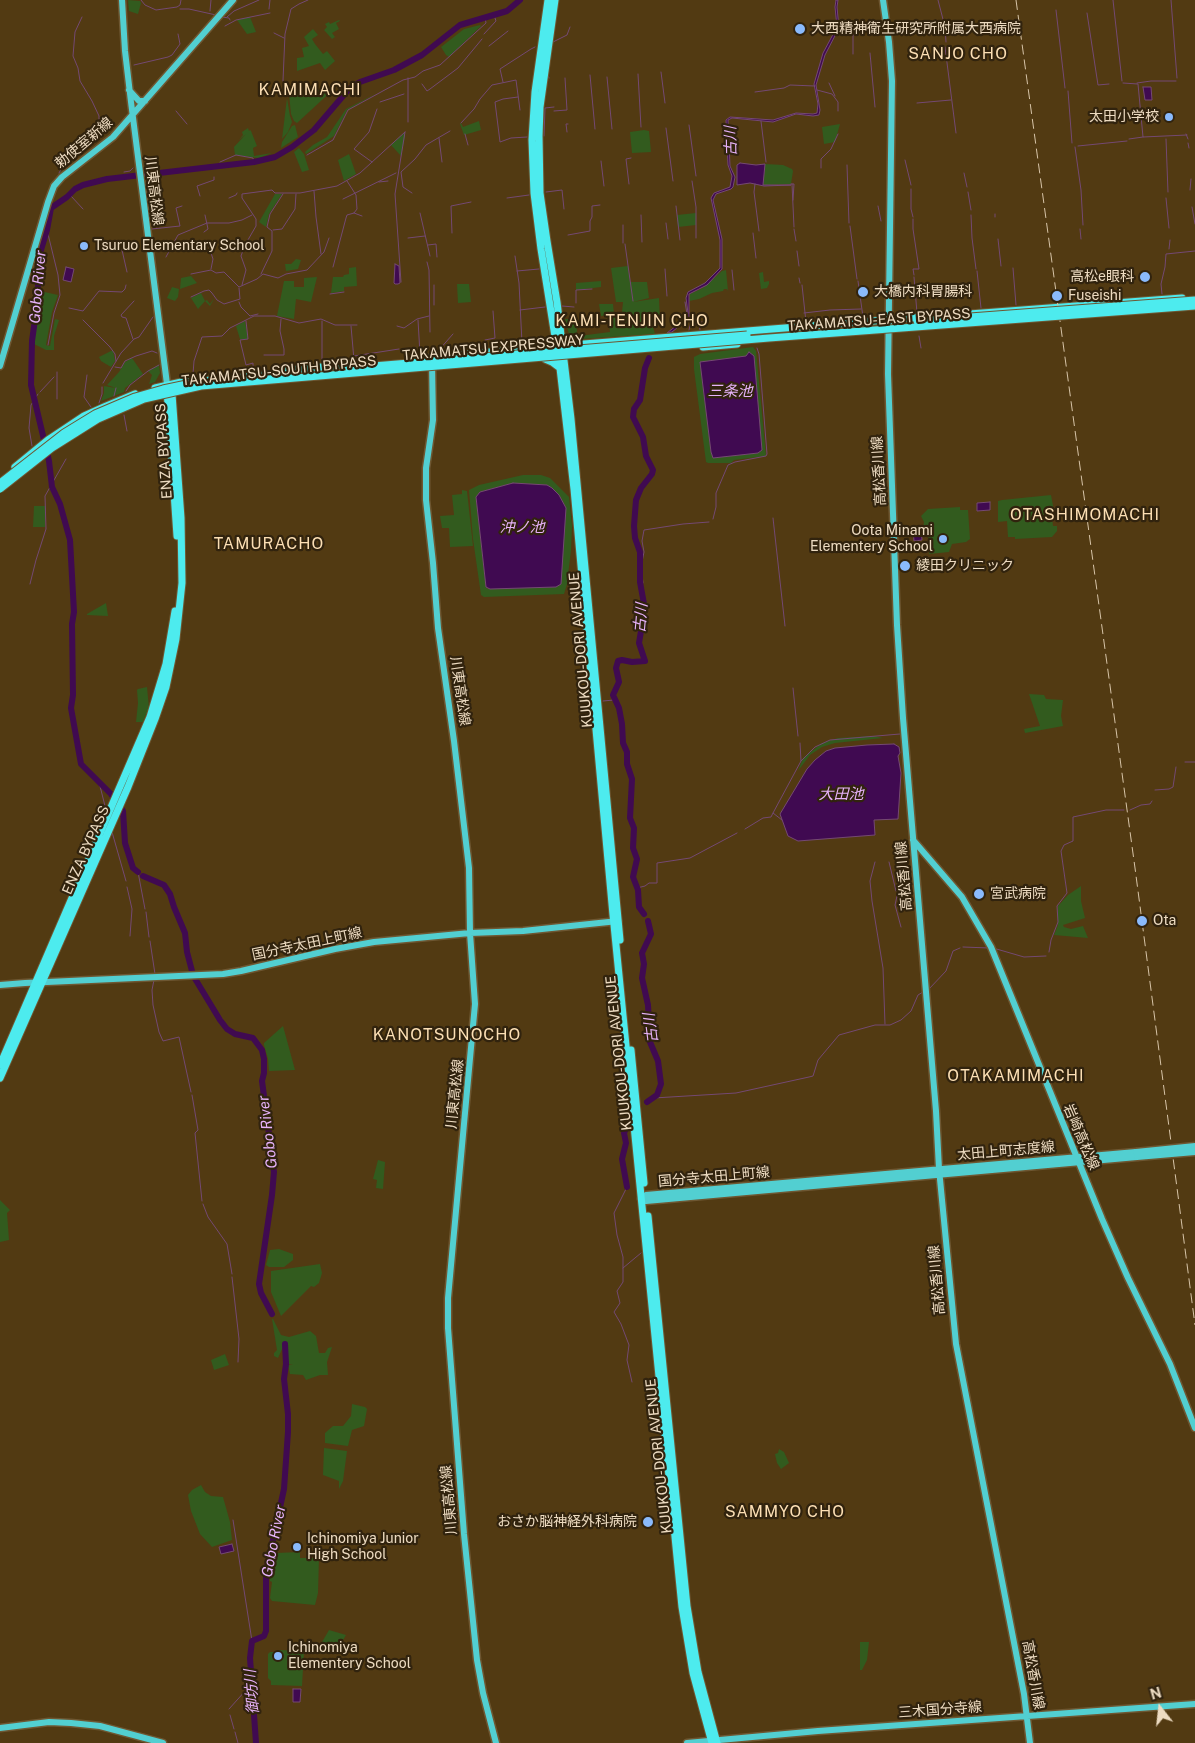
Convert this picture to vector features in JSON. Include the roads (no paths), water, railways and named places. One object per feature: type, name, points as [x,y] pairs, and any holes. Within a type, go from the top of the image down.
[{"type":"highway","points":[[548,0],[535,88],[532,161],[536,215],[555,336],[563,346]]},
{"type":"highway","points":[[554,0],[541,97],[539,160],[542,210],[563,346],[561,358]]},
{"type":"highway","name":"TAKAMATSU-EAST BYPASS","points":[[563,346],[888,320],[1195,299]]},
{"type":"highway","name":"TAKAMATSU EXPRESSWAY","points":[[0,481],[48,444],[95,414],[142,395],[201,381],[1195,299]]},
{"type":"highway","name":"TAKAMATSU-EAST BYPASS","points":[[561,358],[1195,307]]},
{"type":"highway","name":"TAKAMATSU EXPRESSWAY","points":[[0,490],[66,437],[98,419],[149,398],[201,386],[770,338],[1195,307]]},
{"type":"highway","points":[[722,333],[712,337],[622,348],[712,344],[722,346]]},
{"type":"highway","points":[[544,347],[552,343],[555,336]]},
{"type":"highway","name":"TAKAMATSU-SOUTH BYPASS","points":[[0,481],[48,440],[84,416],[126,397],[167,384],[227,375],[563,346]]},
{"type":"highway","points":[[432,358],[507,357],[444,366],[432,370]]},
{"type":"highway","name":"TAKAMATSU-SOUTH BYPASS","points":[[0,490],[51,450],[79,431],[130,406],[169,395],[213,388],[561,358]]},
{"type":"highway","name":"KUUKOU-DORI AVENUE","points":[[561,358],[560,368],[574,489],[644,1199],[687,1606],[698,1672],[714,1742]]},
{"type":"highway","name":"KUUKOU-DORI AVENUE","points":[[561,358],[582,522],[616,921]]},
{"type":"highway","points":[[545,360],[552,362],[560,368]]},
{"type":"highway","name":"ENZA BYPASS","points":[[0,1078],[39,982],[119,800],[160,686],[171,638],[177,582],[177,538],[167,384]]},
{"type":"highway","name":"ENZA BYPASS","points":[[0,1065],[39,982]]},
{"type":"main road","name":"川東高松線","points":[[122,0],[134,136],[167,384]]},
{"type":"main road","name":"勅使室新線","points":[[0,366],[53,189],[62,177],[105,145],[122,128],[233,0]]},
{"type":"main road","name":"高松香川線","points":[[883,0],[889,34],[892,81],[888,392],[900,675],[940,1172],[956,1344],[1028,1717],[1030,1743]]},
{"type":"main road","points":[[129,90],[139,101],[145,101]]},
{"type":"main road","points":[[122,128],[128,129],[134,136]]},
{"type":"main road","name":"川東高松線","points":[[432,358],[433,420],[426,468],[425,490],[438,628],[469,868],[470,933],[475,1018],[448,1298],[448,1328],[464,1534],[477,1660],[483,1693],[496,1743]]},
{"type":"main road","name":"岩崎高松線","points":[[913,840],[962,897],[992,948],[1077,1160],[1128,1278],[1170,1364],[1195,1428]]},
{"type":"main road","name":"国分寺太田上町線","points":[[0,985],[223,974],[374,942],[470,933],[523,932],[616,921]]},
{"type":"main road","name":"太田上町志度線","points":[[940,1172],[1137,1154],[1195,1146]]},
{"type":"main road","name":"太田上町志度線","points":[[1137,1154],[1195,1152]]},
{"type":"main road","name":"国分寺太田上町線","points":[[644,1199],[940,1172]]},
{"type":"main road","name":"三木国分寺線","points":[[688,1743],[827,1730],[1195,1704]]},
{"type":"main road","points":[[0,1728],[48,1722],[71,1723],[100,1726],[163,1743]]},
{"type":"water","points":[[836,0],[838,0],[839,28],[825,55],[816,85],[820,110],[819,115],[796,114],[773,122],[732,118],[728,120],[730,166],[735,177],[733,187],[716,194],[713,200],[722,239],[722,269],[707,285],[689,294],[689,318],[672,332],[667,333],[686,318],[688,313],[686,298],[688,292],[705,283],[720,268],[720,240],[711,198],[714,193],[730,187],[732,176],[728,165],[726,120],[730,117],[773,120],[796,113],[817,113],[818,104],[814,84],[823,53],[837,27]]},
{"type":"water","points":[[1143,87],[1151,87],[1152,100],[1145,100]]},
{"type":"water","points":[[740,163],[765,164],[763,185],[791,185],[764,186],[750,183],[737,185],[737,165]]},
{"type":"water","points":[[395,264],[399,266],[400,283],[398,284],[394,283]]},
{"type":"water","points":[[66,267],[74,269],[71,282],[63,280]]},
{"type":"water","name":"三条池","points":[[749,352],[754,356],[762,450],[758,453],[713,458],[700,362],[746,356]]},
{"type":"water","name":"沖ノ池","points":[[513,483],[547,485],[559,495],[566,508],[561,584],[556,587],[490,589],[486,587],[476,497],[480,492]]},
{"type":"water","points":[[990,502],[990,510],[977,511],[977,503]]},
{"type":"water","points":[[921,527],[922,540],[914,541],[913,528]]},
{"type":"water","name":"大田池","points":[[894,744],[899,747],[900,753],[898,756],[901,773],[898,819],[874,820],[875,835],[798,841],[788,836],[780,814],[807,769],[815,760],[826,751],[835,748]]},
{"type":"water","points":[[232,1544],[234,1551],[221,1554],[219,1547]]},
{"type":"water","points":[[293,1689],[301,1689],[300,1702],[293,1702]]},
{"type":"waterway","points":[[141,0],[145,5],[156,10],[177,7],[180,5],[181,0]]},
{"type":"waterway","points":[[210,11],[211,0]]},
{"type":"waterway","points":[[227,17],[234,11],[259,0]]},
{"type":"waterway","points":[[269,9],[270,0]]},
{"type":"waterway","points":[[283,81],[285,34],[291,9],[308,0]]},
{"type":"waterway","name":"Gobo River","points":[[138,872],[133,868],[125,843],[123,811],[111,794],[81,764],[71,708],[73,695],[72,624],[74,612],[70,540],[60,504],[52,487],[49,461],[31,385],[32,341],[38,298],[38,260],[51,208],[75,189],[107,179],[254,162],[275,157],[314,130],[349,89],[360,82],[394,70],[422,55],[460,25],[507,11],[520,0]]},
{"type":"waterway","points":[[938,0],[945,27],[946,42]]},
{"type":"waterway","points":[[1113,0],[1122,81]]},
{"type":"waterway","points":[[1171,0],[1177,78]]},
{"type":"waterway","points":[[180,9],[216,15]]},
{"type":"waterway","points":[[1056,10],[1065,88]]},
{"type":"waterway","points":[[225,26],[236,20],[270,13]]},
{"type":"waterway","points":[[1087,13],[1098,85],[1109,84]]},
{"type":"waterway","points":[[484,34],[496,21],[494,15]]},
{"type":"waterway","points":[[59,173],[69,155],[92,133],[99,122],[99,116],[80,81],[78,68],[73,56],[75,32],[82,17]]},
{"type":"waterway","points":[[222,17],[229,18],[230,20]]},
{"type":"waterway","points":[[307,155],[333,140],[348,110],[403,80],[415,77],[423,71],[440,65],[486,23],[485,17]]},
{"type":"waterway","points":[[853,22],[853,54]]},
{"type":"waterway","points":[[553,42],[567,35],[570,27]]},
{"type":"waterway","points":[[489,46],[508,31]]},
{"type":"waterway","points":[[274,33],[284,38]]},
{"type":"waterway","points":[[134,65],[172,55],[180,44],[178,34]]},
{"type":"waterway","points":[[422,84],[427,91],[430,89],[458,68],[482,39]]},
{"type":"waterway","points":[[503,82],[500,69],[535,47]]},
{"type":"waterway","points":[[945,47],[956,133]]},
{"type":"waterway","points":[[870,53],[875,107]]},
{"type":"waterway","points":[[661,72],[665,103]]},
{"type":"waterway","points":[[638,74],[641,127]]},
{"type":"waterway","points":[[590,75],[595,129]]},
{"type":"waterway","points":[[607,77],[612,129]]},
{"type":"waterway","points":[[408,78],[408,122]]},
{"type":"waterway","points":[[554,111],[567,110],[565,78]]},
{"type":"waterway","points":[[461,123],[492,85],[516,80],[520,110]]},
{"type":"waterway","points":[[1137,83],[1176,81]]},
{"type":"waterway","points":[[829,83],[835,96]]},
{"type":"waterway","points":[[1123,83],[1138,84],[1143,137],[1187,135]]},
{"type":"waterway","points":[[755,92],[784,88],[790,85],[815,86]]},
{"type":"waterway","points":[[817,90],[832,94],[838,102],[838,111]]},
{"type":"waterway","points":[[1068,91],[1072,143]]},
{"type":"waterway","points":[[380,102],[404,94]]},
{"type":"waterway","points":[[518,97],[495,102],[500,142],[511,138],[527,137]]},
{"type":"waterway","points":[[917,103],[951,100]]},
{"type":"waterway","points":[[544,136],[545,108],[554,107]]},
{"type":"waterway","points":[[372,162],[354,149],[369,132],[377,109]]},
{"type":"waterway","points":[[176,111],[187,124]]},
{"type":"waterway","points":[[761,121],[766,162]]},
{"type":"waterway","points":[[567,132],[566,124],[568,124]]},
{"type":"waterway","points":[[689,125],[696,176]]},
{"type":"waterway","points":[[666,128],[673,181]]},
{"type":"waterway","points":[[412,193],[403,187],[401,172],[426,145],[450,131]]},
{"type":"waterway","points":[[401,282],[395,194],[405,132]]},
{"type":"waterway","points":[[242,285],[246,270],[241,256],[256,226],[256,219],[242,198],[242,194],[272,190],[275,193],[300,193],[337,186],[360,173],[405,132]]},
{"type":"waterway","points":[[465,134],[468,145]]},
{"type":"waterway","points":[[821,168],[821,159],[831,149],[838,134]]},
{"type":"waterway","points":[[1186,134],[1188,139]]},
{"type":"waterway","points":[[1129,139],[1143,137]]},
{"type":"waterway","points":[[439,138],[442,162]]},
{"type":"waterway","points":[[1166,139],[1168,192]]},
{"type":"waterway","points":[[1078,146],[1127,141]]},
{"type":"waterway","points":[[1188,143],[1189,148]]},
{"type":"waterway","points":[[1075,147],[1081,190],[1083,225]]},
{"type":"waterway","points":[[220,162],[236,155],[253,158],[254,162]]},
{"type":"waterway","points":[[629,184],[626,159],[631,158]]},
{"type":"waterway","points":[[905,160],[911,185]]},
{"type":"waterway","points":[[601,161],[604,186]]},
{"type":"waterway","points":[[847,165],[849,223]]},
{"type":"waterway","points":[[124,172],[130,171],[133,168]]},
{"type":"waterway","points":[[343,199],[396,173]]},
{"type":"waterway","points":[[964,173],[967,187]]},
{"type":"waterway","points":[[200,196],[197,186],[214,180],[214,177]]},
{"type":"waterway","points":[[1190,190],[1191,179]]},
{"type":"waterway","points":[[333,267],[347,215],[354,213],[357,209],[356,195],[347,181]]},
{"type":"waterway","points":[[379,182],[388,181]]},
{"type":"waterway","points":[[692,181],[696,207],[696,238]]},
{"type":"waterway","points":[[755,184],[754,192],[759,231]]},
{"type":"waterway","points":[[791,184],[794,184],[793,200]]},
{"type":"waterway","points":[[792,184],[794,227]]},
{"type":"waterway","points":[[911,189],[913,217]]},
{"type":"waterway","points":[[546,192],[562,190],[564,209]]},
{"type":"waterway","points":[[314,191],[321,254]]},
{"type":"waterway","points":[[968,192],[971,210]]},
{"type":"waterway","points":[[229,198],[237,193]]},
{"type":"waterway","points":[[261,274],[272,251],[272,231],[267,227],[270,214],[283,194]]},
{"type":"waterway","points":[[273,230],[282,229],[295,209],[296,194]]},
{"type":"waterway","points":[[507,198],[529,195]]},
{"type":"waterway","points":[[71,196],[83,209]]},
{"type":"waterway","points":[[1166,198],[1169,228]]},
{"type":"waterway","points":[[452,233],[451,206],[471,202]]},
{"type":"waterway","points":[[568,235],[590,231],[592,206],[600,205]]},
{"type":"waterway","points":[[152,229],[180,226],[176,208],[182,206]]},
{"type":"waterway","points":[[676,206],[680,240]]},
{"type":"waterway","points":[[878,206],[881,221]]},
{"type":"waterway","points":[[1192,207],[1195,224]]},
{"type":"waterway","points":[[354,213],[362,216]]},
{"type":"waterway","points":[[420,213],[430,256]]},
{"type":"waterway","points":[[204,232],[208,229],[205,215]]},
{"type":"waterway","points":[[166,257],[178,235],[207,223],[229,223],[252,215]]},
{"type":"waterway","points":[[641,215],[642,242]]},
{"type":"waterway","points":[[971,215],[976,269]]},
{"type":"waterway","points":[[913,219],[919,269],[913,269],[914,275]]},
{"type":"waterway","points":[[666,223],[668,239]]},
{"type":"waterway","points":[[623,225],[623,243]]},
{"type":"waterway","points":[[850,226],[857,279]]},
{"type":"waterway","points":[[794,229],[796,241]]},
{"type":"waterway","points":[[1080,229],[1081,239]]},
{"type":"waterway","points":[[47,230],[58,275],[60,295],[54,313],[48,345]]},
{"type":"waterway","points":[[753,233],[756,258]]},
{"type":"waterway","points":[[408,238],[425,236]]},
{"type":"waterway","points":[[191,274],[211,270],[216,273],[224,272],[239,287],[257,279],[263,274],[278,278],[286,274],[307,270],[324,252],[329,238]]},
{"type":"waterway","points":[[998,239],[1001,266]]},
{"type":"waterway","points":[[1169,249],[1170,240]]},
{"type":"waterway","points":[[428,245],[436,244],[437,257]]},
{"type":"waterway","points":[[625,244],[633,301]]},
{"type":"waterway","points":[[209,247],[213,259],[211,269]]},
{"type":"waterway","points":[[119,248],[122,250],[127,272]]},
{"type":"waterway","points":[[797,251],[799,266]]},
{"type":"waterway","points":[[1162,294],[1161,284],[1166,254],[1195,251]]},
{"type":"waterway","points":[[515,256],[519,283],[522,343]]},
{"type":"waterway","points":[[427,262],[429,270],[430,332]]},
{"type":"waterway","points":[[1013,268],[1016,305]]},
{"type":"waterway","points":[[517,271],[539,269]]},
{"type":"waterway","points":[[665,269],[667,296]]},
{"type":"waterway","points":[[732,270],[734,290]]},
{"type":"waterway","points":[[977,271],[981,308]]},
{"type":"waterway","points":[[914,277],[917,313]]},
{"type":"waterway","points":[[799,278],[800,283]]},
{"type":"waterway","points":[[858,281],[863,317]]},
{"type":"waterway","points":[[69,308],[83,311],[99,291],[122,292],[126,285]]},
{"type":"waterway","points":[[434,285],[434,305]]},
{"type":"waterway","points":[[802,285],[806,322]]},
{"type":"waterway","points":[[191,297],[209,290],[217,300],[224,304],[240,299],[239,288]]},
{"type":"waterway","points":[[576,303],[576,290],[592,289]]},
{"type":"waterway","points":[[330,294],[344,292]]},
{"type":"waterway","points":[[133,339],[126,318],[121,315],[134,301]]},
{"type":"waterway","points":[[239,302],[241,307],[250,316],[258,314]]},
{"type":"waterway","name":"古川","points":[[685,302],[687,314]]},
{"type":"waterway","points":[[562,306],[574,307]]},
{"type":"waterway","points":[[520,310],[545,307]]},
{"type":"waterway","points":[[804,313],[861,309]]},
{"type":"waterway","points":[[485,340],[495,338],[493,311]]},
{"type":"waterway","points":[[193,374],[194,361],[202,337],[222,336],[230,328],[254,316],[275,316],[299,323],[321,319],[335,325],[357,325]]},
{"type":"waterway","points":[[397,326],[404,328],[417,319],[429,316]]},
{"type":"waterway","points":[[103,383],[121,353],[134,339],[139,337],[153,317]]},
{"type":"waterway","points":[[689,330],[690,317]]},
{"type":"waterway","points":[[264,355],[284,355],[280,331],[281,319]]},
{"type":"waterway","points":[[83,320],[110,347],[115,354],[116,361]]},
{"type":"waterway","points":[[418,320],[420,354]]},
{"type":"waterway","points":[[246,321],[248,339],[240,340],[246,365],[253,363],[253,369]]},
{"type":"waterway","points":[[322,321],[322,362]]},
{"type":"waterway","points":[[691,322],[699,326]]},
{"type":"waterway","points":[[700,330],[699,323],[702,322]]},
{"type":"waterway","points":[[351,326],[354,360]]},
{"type":"waterway","points":[[438,351],[453,334]]},
{"type":"waterway","points":[[919,336],[921,348]]},
{"type":"waterway","points":[[713,519],[716,507],[716,493],[728,465],[766,456],[767,454],[757,348]]},
{"type":"waterway","points":[[354,356],[399,349]]},
{"type":"waterway","points":[[115,367],[121,368],[125,361],[136,356],[152,351],[157,353]]},
{"type":"waterway","name":"古川","points":[[644,914],[639,907],[638,890],[633,877],[637,859],[633,848],[634,828],[630,818],[632,779],[627,764],[627,752],[623,743],[619,708],[613,695],[619,682],[616,668],[618,661],[645,661],[639,643],[641,631],[638,619],[644,604],[640,582],[640,552],[635,538],[634,526],[636,500],[641,488],[653,470],[646,456],[643,437],[633,417],[634,409],[640,400],[645,368],[649,358]]},
{"type":"waterway","points":[[126,391],[130,385],[159,365]]},
{"type":"waterway","points":[[57,372],[57,399]]},
{"type":"waterway","points":[[87,375],[84,397],[91,407]]},
{"type":"waterway","points":[[40,392],[54,377]]},
{"type":"waterway","points":[[99,403],[102,387]]},
{"type":"waterway","points":[[114,396],[116,388]]},
{"type":"waterway","points":[[32,446],[29,428],[31,405],[38,394]]},
{"type":"waterway","points":[[124,415],[127,431]]},
{"type":"waterway","points":[[30,584],[46,529],[45,496],[66,459]]},
{"type":"waterway","points":[[773,518],[785,626]]},
{"type":"waterway","points":[[641,586],[643,583],[641,567],[644,552],[642,541],[644,530],[709,522]]},
{"type":"waterway","points":[[793,688],[798,736]]},
{"type":"waterway","points":[[603,701],[614,700]]},
{"type":"waterway","points":[[801,761],[815,747],[830,740],[900,734]]},
{"type":"waterway","points":[[782,820],[773,813],[801,761],[800,743]]},
{"type":"waterway","points":[[1185,762],[1195,762]]},
{"type":"waterway","points":[[1155,790],[1173,787],[1176,767]]},
{"type":"waterway","points":[[99,782],[106,810]]},
{"type":"waterway","points":[[1130,810],[1141,805],[1150,804],[1152,801]]},
{"type":"waterway","points":[[1049,952],[1051,940],[1058,922],[1057,906],[1067,893],[1061,851],[1064,845],[1073,841],[1073,817],[1106,810],[1124,810]]},
{"type":"waterway","points":[[745,829],[763,818],[771,817],[773,813]]},
{"type":"waterway","points":[[112,832],[126,881]]},
{"type":"waterway","points":[[637,888],[649,883],[657,883],[657,863],[690,858],[737,833]]},
{"type":"waterway","points":[[875,862],[870,881],[883,968],[885,1024]]},
{"type":"waterway","points":[[889,862],[896,891]]},
{"type":"waterway","points":[[138,872],[145,909]]},
{"type":"waterway","name":"Gobo River","points":[[143,876],[164,885],[170,894],[185,933],[192,971]]},
{"type":"waterway","points":[[127,887],[132,909],[130,936]]},
{"type":"waterway","points":[[897,896],[895,905],[901,927]]},
{"type":"waterway","points":[[146,912],[149,937]]},
{"type":"waterway","name":"古川","points":[[647,1102],[657,1095],[661,1084],[658,1061],[650,1042],[648,1005],[642,978],[644,964],[642,953],[651,934],[648,921]]},
{"type":"waterway","points":[[150,941],[155,974]]},
{"type":"waterway","points":[[963,947],[989,948]]},
{"type":"waterway","points":[[929,989],[946,971],[953,951],[960,948]]},
{"type":"waterway","points":[[993,948],[1024,957],[1046,956]]},
{"type":"waterway","name":"Gobo River","points":[[194,977],[227,1029],[235,1034],[253,1038],[262,1050],[264,1059],[262,1081],[274,1172],[259,1284],[261,1293],[272,1314]]},
{"type":"waterway","points":[[154,980],[152,990],[153,1005],[159,1032],[163,1041],[179,1037],[191,1092]]},
{"type":"waterway","points":[[654,1098],[736,1093],[813,1076],[818,1060],[839,1035],[875,1025],[890,1025],[901,1020],[911,1011],[918,995],[923,992]]},
{"type":"waterway","points":[[192,1095],[198,1130],[195,1133],[202,1201]]},
{"type":"waterway","name":"古川","points":[[627,1187],[622,1159],[626,1143],[624,1133],[629,1122]]},
{"type":"waterway","points":[[627,1187],[614,1213],[623,1257],[623,1282],[617,1291],[620,1303],[614,1312],[629,1345],[627,1360],[632,1382]]},
{"type":"waterway","points":[[203,1204],[208,1217],[227,1244],[232,1274]]},
{"type":"waterway","points":[[623,1268],[641,1253]]},
{"type":"waterway","points":[[232,1277],[239,1339],[238,1362]]},
{"type":"waterway","name":"Gobo River","points":[[256,1743],[250,1658],[252,1641],[264,1636],[266,1631],[266,1572],[284,1489],[288,1432],[284,1379],[286,1364],[285,1344]]},
{"type":"waterway","points":[[233,1520],[252,1641]]},
{"type":"waterway","name":"御坊川","points":[[229,1709],[247,1689]]},
{"type":"waterway","points":[[230,1715],[234,1729]]},
{"type":"waterway","points":[[235,1732],[238,1743]]},
{"type":"railway","points":[[1016,0],[1135,868],[1195,1325]]},
{"type":"place","name":"大西精神衛生研究所附属大西病院","points":[[800,29]]},
{"type":"place","name":"太田小学校","points":[[1169,117]]},
{"type":"place","name":"Tsuruo Elementary School","points":[[84,246]]},
{"type":"place","name":"高松e眼科","points":[[1145,277]]},
{"type":"place","name":"大橋内科胃腸科","points":[[863,292]]},
{"type":"place","name":"Fuseishi","points":[[1057,296]]},
{"type":"place","name":"Oota Minami Elementery School","points":[[943,539]]},
{"type":"place","name":"綾田クリニック","points":[[905,566]]},
{"type":"place","name":"宮武病院","points":[[979,894]]},
{"type":"place","name":"Ota","points":[[1142,921]]},
{"type":"place","name":"おさか脳神経外科病院","points":[[648,1522]]},
{"type":"place","name":"Ichinomiya Junior High School","points":[[297,1547]]},
{"type":"place","name":"Ichinomiya Elementery School","points":[[278,1656]]},
{"type":"district","name":"SANJO CHO","points":[[958,54]]},
{"type":"district","name":"KAMIMACHI","points":[[310,90]]},
{"type":"district","name":"KAMI-TENJIN CHO","points":[[632,321]]},
{"type":"district","name":"OTASHIMOMACHI","points":[[1085,515]]},
{"type":"district","name":"TAMURACHO","points":[[269,544]]},
{"type":"district","name":"KANOTSUNOCHO","points":[[447,1035]]},
{"type":"district","name":"OTAKAMIMACHI","points":[[1016,1076]]},
{"type":"district","name":"SAMMYO CHO","points":[[785,1512]]}]
